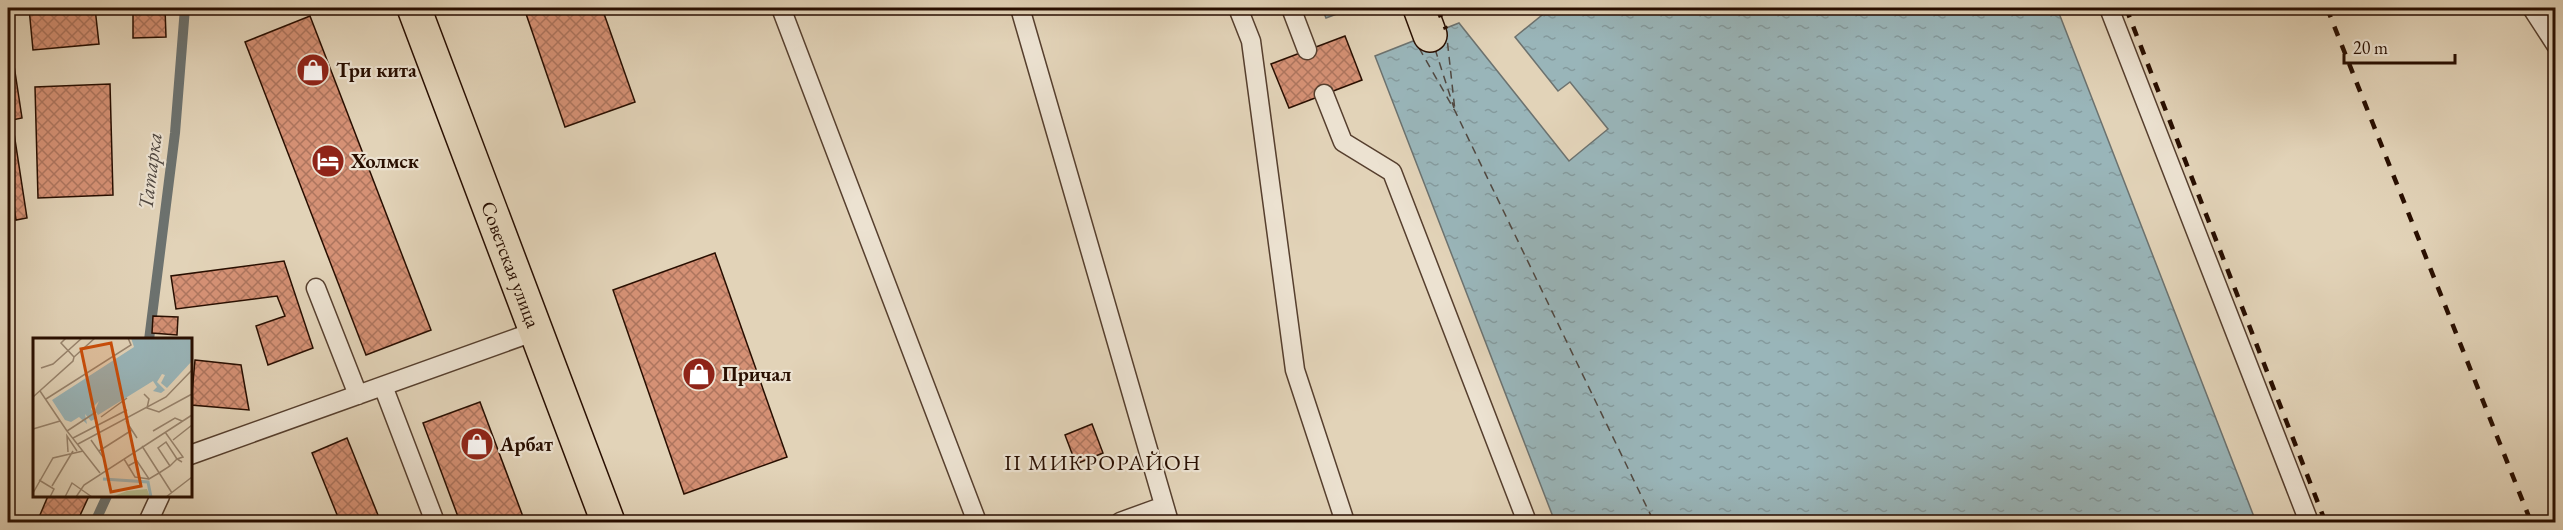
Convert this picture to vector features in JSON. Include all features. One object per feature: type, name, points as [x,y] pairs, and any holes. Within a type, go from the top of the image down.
[{"type":"main road","name":"Советская улица","points":[[414,8],[608,522]]},
{"type":"lane","points":[[781,8],[977,522]]},
{"type":"lane","points":[[1020,8],[1166,514],[1120,522]]},
{"type":"lane","points":[[1238,8],[1251,41],[1295,370],[1345,522]]},
{"type":"lane","points":[[1291,8],[1307,50]]},
{"type":"lane","points":[[2109,8],[2309,522]]},
{"type":"lane","points":[[2532,8],[2556,45]]},
{"type":"lane","points":[[1324,94],[1342,142],[1392,172],[1527,522]]},
{"type":"lane","points":[[316,288],[358,395]]},
{"type":"lane","points":[[192,454],[536,330]]},
{"type":"lane","points":[[383,386],[435,522]]},
{"type":"lane","points":[[148,522],[159,497]]},
{"type":"water","points":[[1322,8],[1353,8],[1326,18]]},
{"type":"water","points":[[1544,8],[2057,8],[2256,522],[1555,522],[1375,56],[1459,23],[1569,161],[1608,129],[1570,82],[1558,91],[1515,37],[1547,11]]},
{"type":"building","points":[[29,8],[95,8],[99,44],[33,50]]},
{"type":"building","points":[[133,8],[165,8],[166,37],[133,38]]},
{"type":"building","points":[[524,8],[602,8],[635,102],[565,127]]},
{"type":"building","name":"Холмск","points":[[310,16],[431,330],[366,355],[245,42]]},
{"type":"building","points":[[8,26],[22,118],[12,120],[27,218],[16,220],[8,167]]},
{"type":"building","points":[[1345,36],[1362,80],[1289,108],[1271,64]]},
{"type":"building","points":[[110,84],[113,195],[38,198],[35,87]]},
{"type":"building","name":"Причал","points":[[715,253],[787,457],[684,494],[613,290]]},
{"type":"building","points":[[284,261],[313,348],[268,365],[256,326],[285,316],[277,296],[176,309],[171,276]]},
{"type":"building","points":[[153,316],[178,317],[177,335],[152,333]]},
{"type":"building","points":[[195,360],[241,365],[249,410],[192,405]]},
{"type":"building","points":[[480,402],[525,522],[460,522],[423,423]]},
{"type":"building","points":[[1092,424],[1103,453],[1076,464],[1065,435]]},
{"type":"building","points":[[347,438],[380,520],[375,522],[340,522],[312,453]]},
{"type":"building","points":[[48,497],[89,497],[77,522],[37,522]]},
{"type":"waterway","name":"Татарка","points":[[149,338],[175,133],[185,8]]},
{"type":"waterway","name":"Татарка","points":[[95,522],[107,497]]},
{"type":"ferry route","points":[[1446,29],[1455,111]]},
{"type":"ferry route","points":[[1419,48],[1455,111],[1654,522]]},
{"type":"ferry route","points":[[1435,49],[1454,108]]},
{"type":"railway","points":[[1437,8],[1446,29]]},
{"type":"railway","points":[[2126,8],[2325,521]]},
{"type":"railway","points":[[2327,8],[2531,522]]},
{"type":"place","name":"Три кита","points":[[313,70]]},
{"type":"place","name":"Холмск","points":[[328,161]]},
{"type":"place","name":"Причал","points":[[699,374]]},
{"type":"place","name":"Арбат","points":[[477,444]]},
{"type":"district","name":"II МИКРОРАЙОН","points":[[1103,462]]}]
